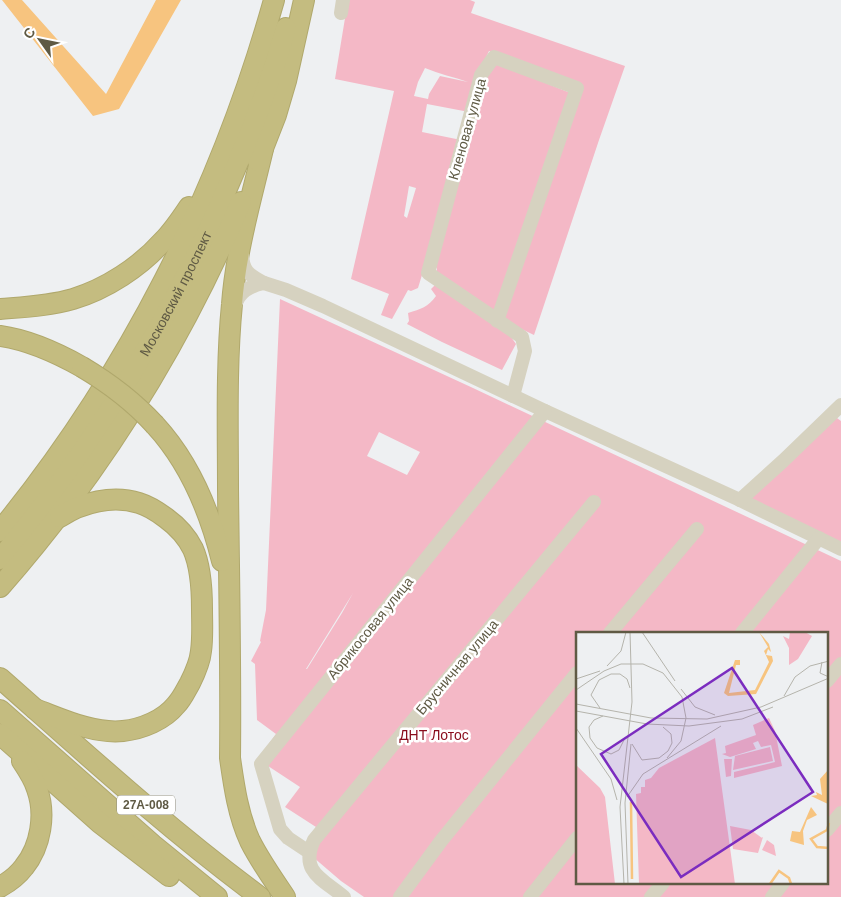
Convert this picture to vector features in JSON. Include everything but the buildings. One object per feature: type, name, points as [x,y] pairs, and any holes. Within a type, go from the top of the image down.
[{"type":"highway","name":"Московский проспект","points":[[0,531],[67,442],[126,350],[164,281],[224,150],[249,81],[274,0]]},
{"type":"highway","name":"Московский проспект","points":[[0,559],[56,487],[103,421],[152,340],[177,294],[210,227],[245,146],[279,53],[294,0]]},
{"type":"highway","points":[[0,587],[52,523],[112,440],[144,390],[201,288],[223,243],[276,116],[286,81],[304,0]]},
{"type":"highway","points":[[263,149],[235,274],[231,317],[228,434],[230,758],[240,812],[250,839],[265,868],[285,897]]},
{"type":"highway","points":[[0,309],[30,307],[73,298],[93,291],[129,271],[146,258],[177,225],[224,150]]},
{"type":"highway","points":[[0,336],[32,344],[82,367],[113,388],[145,414],[155,425],[180,459],[202,498],[211,523],[229,592]]},
{"type":"highway","points":[[35,709],[79,725],[108,731],[122,731],[149,724],[161,718],[177,704],[197,669],[201,651],[202,596],[198,563],[186,537],[170,521],[140,503],[114,500],[84,504],[69,511],[52,523]]},
{"type":"highway","name":"27А-008","points":[[0,678],[139,800],[260,897]]},
{"type":"highway","name":"27А-008","points":[[0,710],[153,845],[217,897]]},
{"type":"highway","points":[[0,887],[24,868],[36,846],[41,824],[40,799],[37,788],[30,773],[5,739]]},
{"type":"highway","points":[[5,739],[100,823],[195,897]]},
{"type":"street","name":"Кленовая улица","points":[[497,321],[578,88],[494,57],[481,75],[428,273],[497,321],[522,337],[525,351],[513,396]]},
{"type":"street","points":[[242,239],[242,260],[245,269],[252,277],[323,306],[841,549]]},
{"type":"street","points":[[231,317],[242,293],[252,286],[264,283]]},
{"type":"street","points":[[740,500],[783,462],[841,405]]},
{"type":"street","name":"Абрикосовая улица","points":[[310,852],[288,838],[280,829],[261,764],[545,411]]},
{"type":"street","name":"Брусничная улица","points":[[310,852],[314,840],[594,502]]},
{"type":"street","points":[[611,632],[697,529]]},
{"type":"street","points":[[743,632],[819,538]]},
{"type":"street","points":[[828,680],[841,664]]},
{"type":"street","points":[[400,897],[441,841],[576,674]]},
{"type":"street","points":[[828,829],[841,813]]},
{"type":"street","points":[[530,897],[576,839]]},
{"type":"street","points":[[310,852],[310,866],[314,872],[344,897]]},
{"type":"street","points":[[651,897],[662,884]]},
{"type":"street","points":[[772,897],[783,884]]},
{"type":"green space","points":[[348,0],[470,0],[475,2],[471,13],[625,66],[534,335],[503,320],[581,88],[489,51],[481,68],[469,112],[427,104],[422,132],[461,140],[418,288],[411,291],[408,290],[392,319],[381,315],[389,294],[351,279],[394,91],[335,79]],"holes":[[[425,68],[436,72],[468,82],[440,76],[428,99],[414,96]],[[409,186],[416,188],[407,218],[404,216]]]},
{"type":"green space","points":[[493,62],[573,94],[497,313],[436,272],[437,269],[433,261],[473,115]]},
{"type":"green space","points":[[437,283],[511,337],[516,344],[502,370],[407,324],[409,321],[408,313],[424,307],[436,296],[431,289]]},
{"type":"green space","name":"ДНТ Лотос","points":[[280,299],[841,561],[841,897],[364,897],[341,881],[306,851],[316,827],[285,807],[300,787],[265,764],[263,752],[276,734],[257,720],[255,664],[251,661],[260,641],[266,610]],"holes":[[[379,432],[420,452],[407,475],[367,456]],[[353,593],[342,613],[306,669]]]},
{"type":"green space","points":[[833,415],[841,421],[841,544],[749,500]]},
{"type":"shaded area","points":[[2,0],[22,0],[106,94],[156,0],[181,0],[119,109],[93,116]]}]
